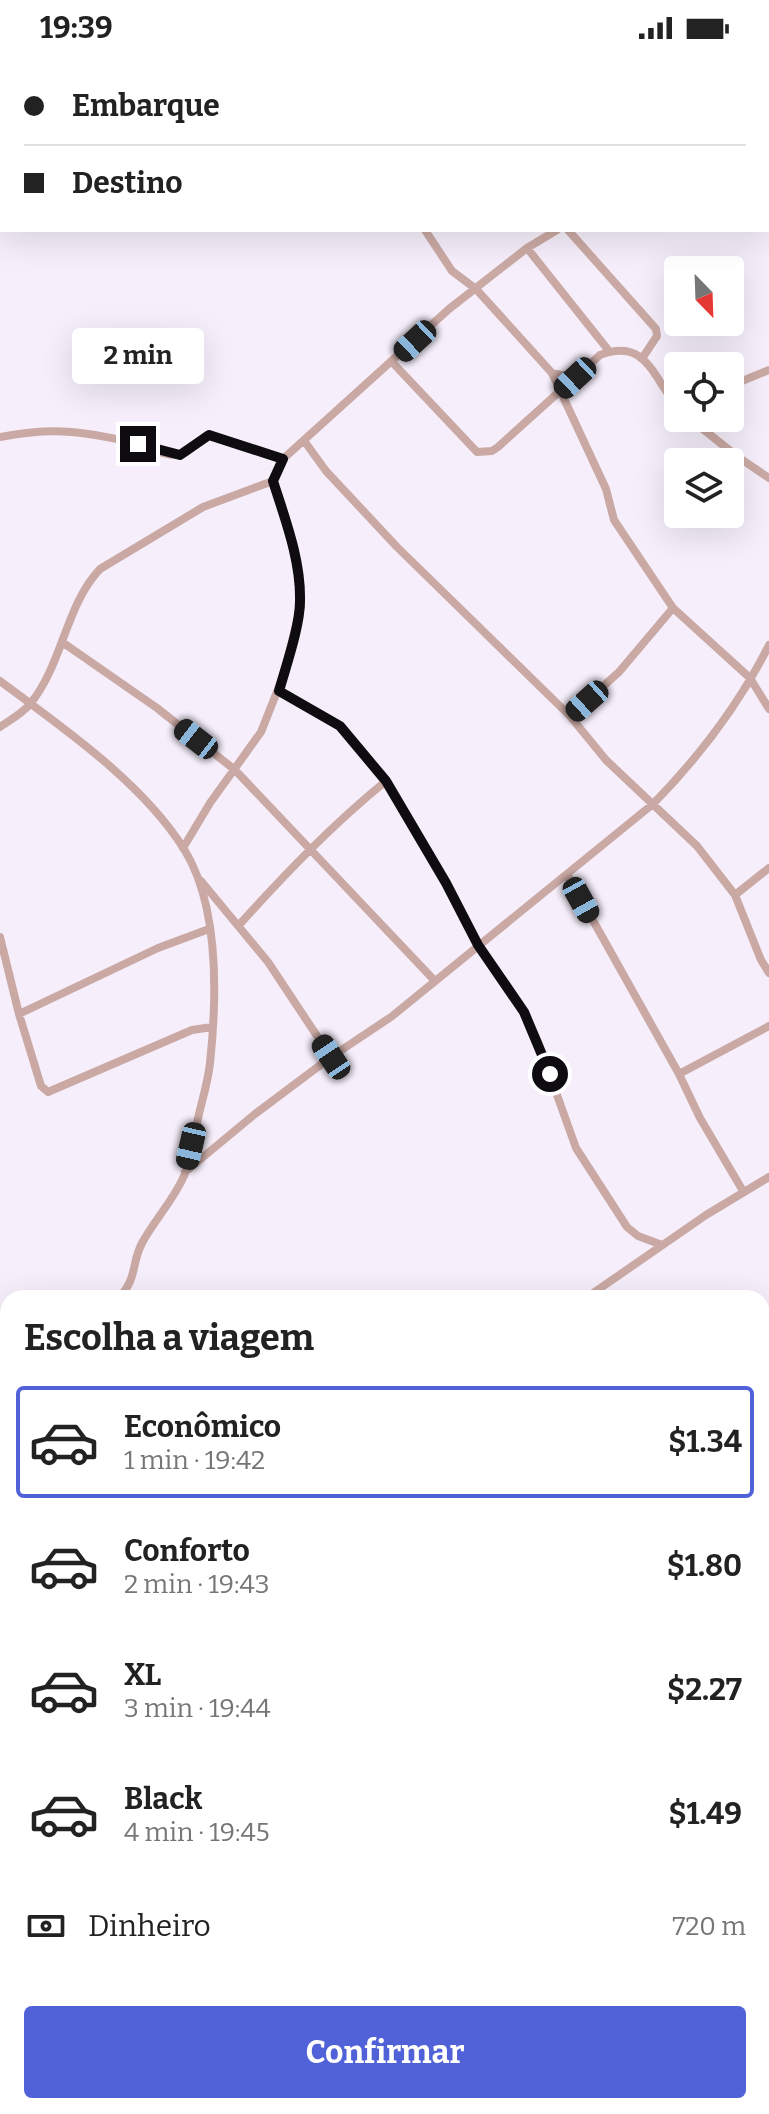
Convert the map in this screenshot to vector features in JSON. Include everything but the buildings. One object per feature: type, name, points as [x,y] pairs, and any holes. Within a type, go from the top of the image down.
[{"type":"street","points":[[426,232],[452,271],[476,289],[552,373],[606,489],[614,520],[673,608],[750,678],[769,709]]},
{"type":"street","points":[[183,848],[210,803],[261,732],[279,691],[301,605],[291,538],[273,481],[283,459],[449,309],[527,248],[554,232]]},
{"type":"street","points":[[570,232],[656,329],[657,336],[643,357]]},
{"type":"street","points":[[527,248],[609,351]]},
{"type":"street","points":[[392,362],[477,452],[492,451],[498,447],[600,355],[609,351],[635,352],[643,357],[664,386]]},
{"type":"street","points":[[744,380],[769,370]]},
{"type":"street","points":[[552,373],[575,378]]},
{"type":"street","points":[[0,437],[66,430],[138,444],[175,456],[186,452],[207,435],[283,459]]},
{"type":"street","points":[[707,432],[769,478]]},
{"type":"street","points":[[305,442],[326,471],[397,547],[570,716],[606,760],[697,846],[735,895],[769,973]]},
{"type":"street","points":[[0,727],[30,704],[62,642],[80,597],[100,569],[203,507],[273,481]]},
{"type":"street","points":[[570,716],[619,672],[673,608]]},
{"type":"street","points":[[62,642],[157,708],[235,770],[434,980]]},
{"type":"street","points":[[185,1172],[255,1114],[391,1017],[653,804],[685,771],[750,678],[769,645]]},
{"type":"street","points":[[0,681],[94,753],[127,783],[183,848],[200,880],[268,962],[331,1057]]},
{"type":"street","points":[[279,691],[340,726],[386,781],[446,883],[478,945],[524,1012],[576,1148],[627,1227],[638,1236],[662,1245]]},
{"type":"street","points":[[239,925],[310,847],[386,781]]},
{"type":"street","points":[[735,895],[769,868]]},
{"type":"street","points":[[567,874],[743,1191]]},
{"type":"street","points":[[126,1290],[140,1246],[171,1202],[185,1172],[210,1066],[214,996],[209,929],[200,880]]},
{"type":"street","points":[[19,1014],[158,948],[209,929]]},
{"type":"street","points":[[0,937],[41,1086],[48,1092],[184,1033],[212,1027]]},
{"type":"street","points":[[679,1074],[769,1026]]},
{"type":"street","points":[[597,1290],[743,1191],[769,1177]]},
{"type":"route","points":[[138,444],[175,456],[209,435],[283,459],[273,481],[291,538],[301,605],[279,691],[340,726],[386,781],[446,883],[478,945],[524,1012],[550,1074]]}]
